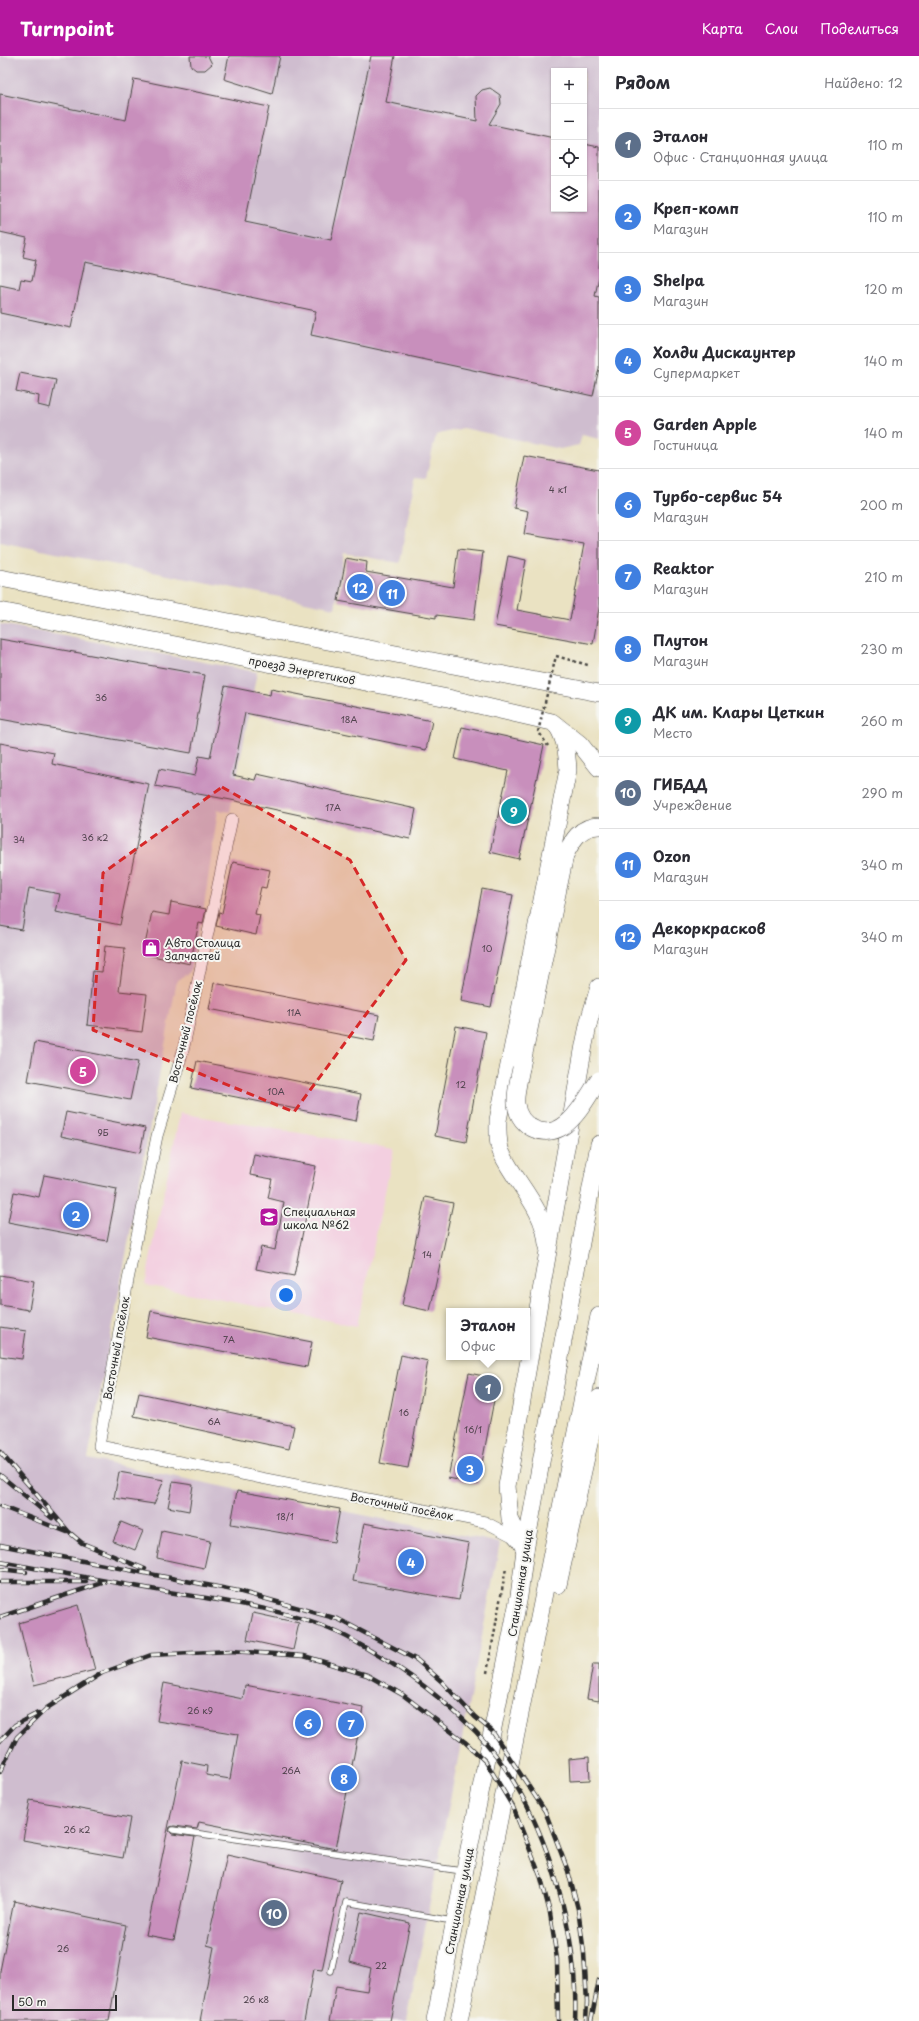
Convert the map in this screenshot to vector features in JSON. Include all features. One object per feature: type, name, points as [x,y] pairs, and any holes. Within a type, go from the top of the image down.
[{"type":"main road","points":[[0,578],[599,693]]},
{"type":"main road","name":"проезд Энергетиков","points":[[0,611],[448,698],[552,722],[580,744],[594,763]]},
{"type":"main road","points":[[548,1258],[544,1226],[530,1197],[502,1153],[498,1138],[498,1120],[568,770],[567,752],[562,735],[556,724]]},
{"type":"main road","points":[[599,826],[582,830],[573,839],[565,855],[522,1068],[516,1104],[519,1116],[529,1127],[541,1132],[555,1131],[567,1124],[599,1080]]},
{"type":"main road","points":[[525,1550],[510,1518],[508,1486],[584,1045],[599,987]]},
{"type":"main road","name":"Станционная улица","points":[[435,2021],[519,1596],[525,1550],[547,1424],[599,1144]]},
{"type":"main road","name":"Станционная улица","points":[[459,2021],[510,1757],[532,1658],[599,1316]]},
{"type":"main road","points":[[507,1654],[532,1658],[552,1612],[580,1478],[599,1398]]},
{"type":"main road","points":[[580,1478],[599,1434]]},
{"type":"street","name":"Восточный посёлок","points":[[232,819],[183,1051],[157,1136],[128,1280],[99,1446],[485,1522],[512,1536],[525,1550]]},
{"type":"lane","points":[[173,1830],[465,1871]]},
{"type":"lane","points":[[331,1971],[346,1902],[455,1921]]},
{"type":"path","points":[[538,732],[556,656],[588,665]]},
{"type":"path","points":[[486,1674],[506,1566]]},
{"type":"highlighted area","points":[[222,787],[350,860],[406,960],[294,1112],[93,1030],[103,873]]},
{"type":"shaded area","points":[[0,56],[599,56],[599,439],[582,435],[579,445],[560,449],[463,428],[436,435],[426,478],[415,477],[400,563],[344,553],[335,608],[0,542]]},
{"type":"shaded area","points":[[0,624],[257,672],[230,812],[218,810],[204,906],[190,972],[177,980],[88,1459],[500,1543],[407,2021],[0,2021]]},
{"type":"shaded area","name":"Специальная школа №62","points":[[180,1113],[394,1149],[357,1326],[145,1285]]},
{"type":"building","points":[[190,56],[208,56],[212,64],[205,70],[196,70],[191,66]]},
{"type":"building","points":[[229,56],[280,56],[272,94],[224,79]]},
{"type":"building","points":[[371,56],[395,56],[386,102],[477,121],[476,96],[482,90],[490,88],[500,95],[501,104],[489,124],[551,137],[551,212],[587,212],[587,145],[599,147],[599,276],[595,296],[599,297],[599,368],[593,396],[311,335],[316,311],[85,262],[71,328],[0,313],[0,285],[19,289],[21,279],[32,281],[36,260],[23,257],[27,238],[0,232],[0,94],[126,120],[134,79],[269,107],[245,222],[331,240]]},
{"type":"building","points":[[20,373],[56,380],[50,408],[38,405],[39,396],[16,391]]},
{"type":"building","points":[[524,456],[599,470],[599,608],[593,644],[495,626],[508,556],[526,560],[517,610],[570,620],[584,544],[524,534],[528,511],[514,508]]},
{"type":"building","points":[[458,549],[483,552],[474,620],[436,615],[436,618],[338,601],[346,558],[367,562],[366,572],[453,587]]},
{"type":"building","points":[[0,639],[205,675],[191,753],[0,719]]},
{"type":"building","points":[[225,686],[270,695],[271,689],[432,721],[426,750],[245,713],[233,775],[255,780],[257,774],[416,809],[410,839],[231,800],[155,786],[159,769],[195,776],[199,756],[210,758]]},
{"type":"building","points":[[462,727],[544,745],[519,859],[490,852],[508,771],[455,759]]},
{"type":"building","points":[[0,743],[54,753],[52,764],[149,784],[120,925],[56,912],[60,894],[29,888],[22,930],[0,926]]},
{"type":"building","points":[[233,862],[270,870],[266,888],[261,887],[255,914],[260,915],[256,935],[216,926],[219,912],[222,913]]},
{"type":"building","points":[[482,889],[513,895],[491,1007],[461,1001]]},
{"type":"building","points":[[171,902],[206,909],[203,924],[199,923],[190,964],[143,954],[152,912],[169,915]]},
{"type":"building","points":[[105,946],[125,948],[119,991],[147,994],[142,1032],[87,1025],[93,971],[102,972]]},
{"type":"building","points":[[214,983],[379,1015],[374,1041],[209,1009]]},
{"type":"building","points":[[456,1026],[486,1032],[466,1142],[435,1136]]},
{"type":"building","points":[[35,1042],[138,1062],[130,1100],[28,1081]]},
{"type":"building","points":[[197,1061],[361,1094],[356,1121],[191,1088]]},
{"type":"building","points":[[66,1112],[145,1128],[140,1153],[61,1136]]},
{"type":"building","points":[[254,1154],[316,1166],[294,1276],[256,1269],[261,1247],[275,1250],[284,1202],[268,1198],[272,1179],[250,1175]]},
{"type":"building","points":[[44,1175],[117,1189],[107,1241],[8,1222],[14,1192],[39,1197]]},
{"type":"building","points":[[425,1197],[453,1203],[430,1311],[402,1305]]},
{"type":"building","points":[[0,1275],[34,1281],[29,1310],[0,1305]]},
{"type":"building","points":[[151,1311],[312,1342],[307,1367],[146,1337]]},
{"type":"building","points":[[0,1327],[26,1331],[22,1359],[0,1356]]},
{"type":"building","points":[[401,1355],[428,1361],[408,1468],[380,1463]]},
{"type":"building","points":[[469,1373],[498,1379],[478,1484],[448,1478]]},
{"type":"building","points":[[139,1393],[294,1426],[289,1449],[134,1416]]},
{"type":"building","points":[[119,1472],[164,1480],[154,1504],[114,1498]]},
{"type":"building","points":[[173,1482],[193,1485],[189,1511],[168,1507]]},
{"type":"building","points":[[237,1491],[340,1509],[334,1542],[231,1524]]},
{"type":"building","points":[[121,1522],[143,1531],[135,1550],[113,1541]]},
{"type":"building","points":[[364,1523],[469,1543],[459,1600],[353,1581]]},
{"type":"building","points":[[162,1531],[210,1541],[204,1568],[157,1558]]},
{"type":"building","points":[[78,1605],[95,1670],[34,1685],[19,1623]]},
{"type":"building","points":[[253,1613],[299,1623],[293,1650],[247,1640]]},
{"type":"building","points":[[593,1664],[599,1664],[599,1701],[587,1699]]},
{"type":"building","points":[[164,1683],[243,1699],[245,1685],[363,1708],[336,1849],[199,1822],[197,1829],[174,1826],[170,1827],[169,1831],[172,1834],[195,1837],[174,1940],[146,1935],[182,1761],[207,1766],[206,1775],[230,1779],[238,1734],[157,1721]]},
{"type":"building","points":[[589,1757],[590,1780],[570,1781],[569,1759]]},
{"type":"building","points":[[30,1800],[130,1818],[123,1858],[23,1840]]},
{"type":"building","points":[[227,1855],[341,1880],[322,1970],[314,1969],[304,2021],[200,2021],[214,1947],[207,1945]]},
{"type":"building","points":[[14,1901],[126,1925],[109,2021],[0,2021],[0,1971]]},
{"type":"building","points":[[361,1912],[410,1923],[390,2021],[330,2021],[336,1986],[367,1991],[371,1968],[350,1962]]},
{"type":"railway","points":[[0,1452],[69,1532],[82,1543],[145,1569]]},
{"type":"railway","points":[[0,1475],[52,1518]]},
{"type":"railway","points":[[0,1506],[67,1532]]},
{"type":"railway","points":[[0,1545],[238,1591],[338,1619],[417,1660],[441,1681],[475,1717],[492,1731],[545,1811],[568,1871],[578,1909],[584,1953],[587,2002],[586,2021]]},
{"type":"railway","points":[[0,1562],[231,1602],[294,1616],[339,1633],[385,1659],[426,1688],[452,1709],[476,1732],[500,1761],[520,1793],[538,1829],[552,1867],[563,1906],[571,1946],[575,1984],[575,2021]]},
{"type":"railway","points":[[0,1569],[26,1572]]},
{"type":"railway","points":[[0,1582],[86,1582]]},
{"type":"railway","points":[[0,1617],[105,1582]]},
{"type":"railway","points":[[0,1772],[17,1737],[47,1708],[102,1673],[151,1655],[231,1651],[304,1656],[367,1675],[403,1695],[465,1742],[486,1762],[513,1807],[541,1878],[550,1913],[557,1959],[558,2021]]},
{"type":"railway","points":[[0,1741],[15,1725],[38,1713]]},
{"type":"railway","points":[[591,2021],[599,1980]]},
{"type":"place","name":"Декоркрасков","points":[[360,587]]},
{"type":"place","name":"Ozon","points":[[392,593]]},
{"type":"place","name":"ДК им. Клары Цеткин","points":[[514,811]]},
{"type":"place","name":"Авто Столица Запчастей","points":[[151,948]]},
{"type":"place","name":"Garden Apple","points":[[83,1071]]},
{"type":"place","name":"Креп-комп","points":[[76,1215]]},
{"type":"place","name":"Специальная школа №62","points":[[269,1217]]},
{"type":"place","name":"Эталон","points":[[488,1388]]},
{"type":"place","name":"Shelpa","points":[[470,1469]]},
{"type":"place","name":"Холди Дискаунтер","points":[[411,1562]]},
{"type":"place","name":"Турбо-сервис 54","points":[[308,1723]]},
{"type":"place","name":"Reaktor","points":[[351,1724]]},
{"type":"place","name":"Плутон","points":[[344,1778]]},
{"type":"place","name":"ГИБДД","points":[[274,1913]]}]
